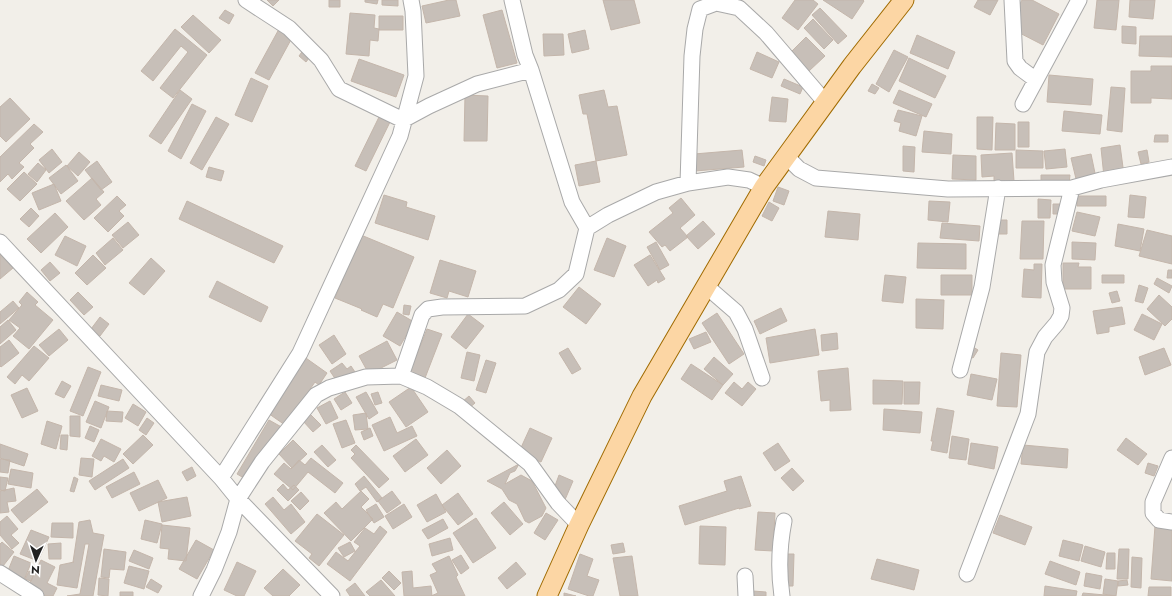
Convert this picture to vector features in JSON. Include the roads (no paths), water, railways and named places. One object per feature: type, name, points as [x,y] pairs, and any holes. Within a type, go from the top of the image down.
[{"type":"main road","points":[[547,596],[579,525],[642,396],[764,187],[852,66],[904,0]]},
{"type":"street","points":[[246,0],[289,28],[320,60],[339,89],[403,120]]},
{"type":"street","points":[[221,478],[300,353],[400,136],[403,120],[416,76],[413,11],[411,0]]},
{"type":"street","points":[[401,376],[422,315],[428,309],[442,307],[524,306],[559,290],[576,274],[587,228],[572,202],[525,55],[512,0]]},
{"type":"street","points":[[1012,0],[1015,61],[1020,68],[1036,80]]},
{"type":"street","points":[[1023,104],[1079,0]]},
{"type":"street","points":[[688,183],[692,56],[695,29],[700,10],[716,3],[738,8],[766,33],[826,103]]},
{"type":"street","points":[[403,120],[429,106],[477,84],[531,70]]},
{"type":"street","points":[[787,157],[799,169],[816,178],[948,189],[1072,188],[1101,180],[1172,167]]},
{"type":"street","points":[[587,228],[608,215],[656,192],[688,183],[728,178],[749,180],[764,187]]},
{"type":"street","points":[[960,370],[982,287],[998,188]]},
{"type":"street","points":[[967,574],[1028,414],[1037,352],[1045,337],[1061,316],[1062,308],[1054,282],[1053,265],[1072,188]]},
{"type":"street","points":[[0,242],[221,478],[238,499],[332,596]]},
{"type":"street","points":[[706,286],[736,312],[745,329],[762,378]]},
{"type":"street","points":[[201,596],[227,539],[238,499],[262,462],[316,395],[329,388],[366,377],[401,376],[427,387],[459,406],[530,464],[558,503],[579,525]]},
{"type":"street","points":[[1172,458],[1153,502],[1152,513],[1159,520],[1172,522]]},
{"type":"street","points":[[782,596],[779,574],[779,548],[784,521]]},
{"type":"street","points":[[0,573],[36,596]]},
{"type":"street","points":[[745,576],[746,596]]}]
